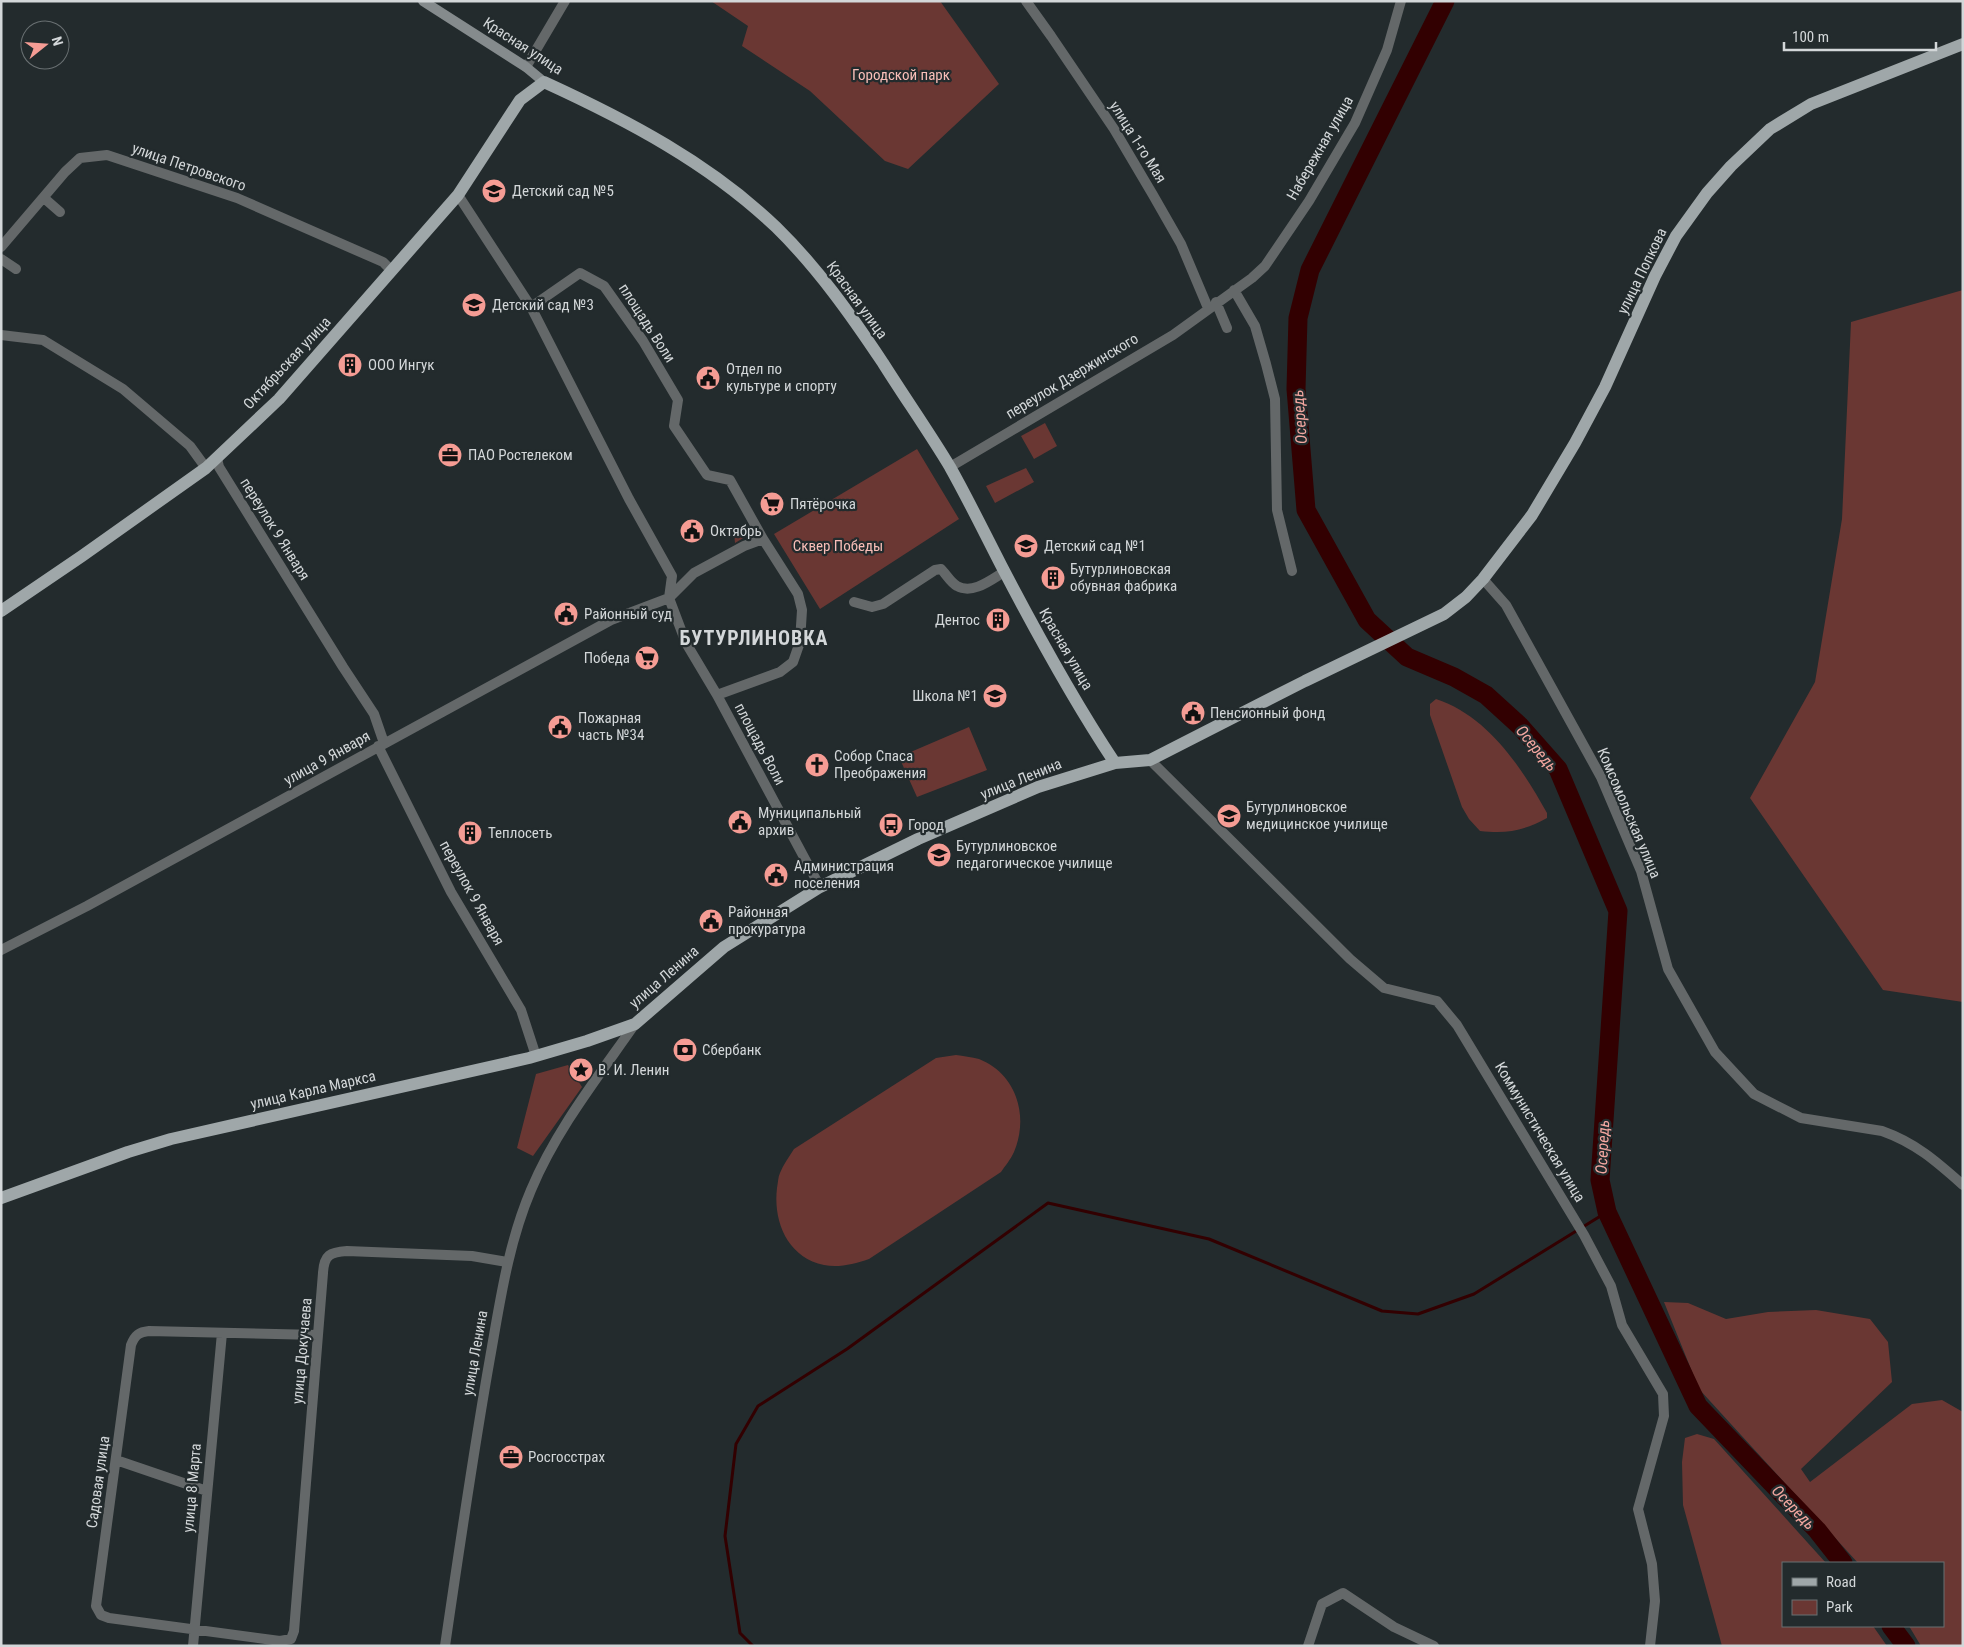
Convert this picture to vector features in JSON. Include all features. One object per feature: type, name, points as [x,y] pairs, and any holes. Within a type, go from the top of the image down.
[{"type":"main road","name":"Красная улица","points":[[423,1],[526,67],[544,82],[600,108],[664,144],[723,182],[777,228],[813,266],[857,324],[950,467],[1004,572],[1094,731],[1115,763]]},
{"type":"main road","name":"улица Попкова","points":[[1337,665],[1444,614],[1466,597],[1483,579],[1532,515],[1576,443],[1605,387],[1655,276],[1676,236],[1707,193],[1725,172],[1770,129],[1811,104],[1963,44]]},
{"type":"main road","name":"Октябрьская улица","points":[[1,611],[206,468],[279,399],[458,195],[520,100],[544,82]]},
{"type":"main road","name":"улица Ленина","points":[[635,1024],[724,947],[820,887],[918,840],[1038,787],[1115,763],[1150,760],[1337,665]]},
{"type":"main road","name":"улица Карла Маркса","points":[[1,1198],[128,1152],[171,1139],[536,1056],[587,1042],[635,1024]]},
{"type":"street","points":[[526,67],[565,1]]},
{"type":"street","name":"улица 1-го Мая","points":[[1026,1],[1108,122],[1153,195],[1226,328]]},
{"type":"street","name":"Набережная улица","points":[[1212,305],[1252,278],[1264,266],[1309,202],[1355,123],[1387,50],[1401,1]]},
{"type":"street","name":"улица Петровского","points":[[1,248],[80,158],[107,155],[237,198],[383,262],[392,271]]},
{"type":"street","points":[[458,195],[531,307]]},
{"type":"street","points":[[44,198],[60,212]]},
{"type":"street","points":[[1,260],[16,268]]},
{"type":"street","name":"площадь Воли","points":[[718,695],[780,672],[793,662],[800,642],[802,610],[798,594],[763,539],[730,480],[707,475],[674,426],[678,400],[643,341],[604,286],[580,273],[531,307],[629,499],[672,576],[669,598],[686,643],[718,695],[820,887]]},
{"type":"street","points":[[1234,290],[1254,326],[1275,399],[1277,510],[1292,571]]},
{"type":"street","name":"переулок Дзержинского","points":[[950,467],[1173,334],[1212,305]]},
{"type":"street","points":[[1,335],[43,340],[123,389],[190,446],[206,468]]},
{"type":"street","name":"переулок 9 Января","points":[[217,458],[219,467],[374,714],[381,745],[452,892],[522,1010],[536,1056]]},
{"type":"street","points":[[669,598],[694,573],[744,546],[763,539]]},
{"type":"street","points":[[854,602],[872,607],[883,604],[935,570],[941,569],[957,586],[968,590],[1004,572]]},
{"type":"street","name":"Комсомольская улица","points":[[1483,579],[1506,606],[1515,620],[1601,777],[1641,871],[1668,969],[1715,1052],[1754,1094],[1801,1118],[1882,1131],[1895,1136],[1928,1154],[1963,1185]]},
{"type":"street","name":"улица 9 Января","points":[[1,950],[87,906],[611,620],[669,598]]},
{"type":"street","name":"Коммунистическая улица","points":[[1150,760],[1350,959],[1384,988],[1437,1001],[1457,1025],[1584,1235],[1611,1286],[1622,1325],[1663,1394],[1664,1416],[1638,1509],[1652,1564],[1655,1601],[1650,1646]]},
{"type":"street","name":"улица Ленина","points":[[445,1646],[485,1386],[508,1262],[520,1219],[544,1162],[571,1117],[635,1024]]},
{"type":"street","name":"улица Докучаева","points":[[294,1631],[323,1264],[330,1254],[347,1252],[472,1256],[508,1262]]},
{"type":"street","name":"Садовая улица","points":[[294,1631],[290,1640],[284,1641],[194,1630],[109,1618],[101,1615],[96,1606],[131,1345],[134,1338],[141,1332],[149,1331],[318,1335]]},
{"type":"street","name":"улица 8 Марта","points":[[193,1646],[222,1334]]},
{"type":"street","points":[[116,1460],[207,1491]]},
{"type":"street","points":[[1308,1646],[1322,1604],[1343,1593],[1394,1628],[1434,1646]]},
{"type":"green space","name":"Городской парк","points":[[711,1],[940,1],[999,84],[908,169],[885,161],[810,91],[742,46],[748,26]]},
{"type":"green space","points":[[1963,290],[1963,1002],[1883,990],[1750,798],[1815,682],[1842,519],[1851,322]]},
{"type":"green space","points":[[1045,423],[1057,446],[1034,459],[1021,436]]},
{"type":"green space","name":"Сквер Победы","points":[[917,449],[959,519],[820,609],[774,534]]},
{"type":"green space","points":[[1026,468],[1034,482],[995,503],[986,486]]},
{"type":"green space","points":[[743,526],[755,531],[735,543],[734,533]]},
{"type":"green space","points":[[1436,699],[1455,707],[1472,718],[1502,745],[1547,813],[1547,818],[1530,826],[1515,830],[1498,832],[1480,831],[1469,819],[1462,807],[1430,715],[1430,704]]},
{"type":"green space","points":[[969,727],[987,770],[917,797],[899,757]]},
{"type":"green space","points":[[956,1055],[979,1059],[992,1066],[1003,1075],[1011,1086],[1016,1098],[1020,1111],[1018,1139],[1013,1155],[1001,1172],[869,1259],[846,1265],[830,1266],[811,1261],[800,1254],[785,1236],[780,1225],[776,1200],[779,1175],[794,1149],[936,1058]]},
{"type":"green space","points":[[568,1065],[582,1087],[533,1156],[517,1148],[536,1074]]},
{"type":"green space","points":[[1664,1302],[1688,1303],[1726,1319],[1768,1312],[1816,1310],[1870,1319],[1888,1342],[1892,1382],[1801,1469],[1810,1482],[1912,1404],[1942,1400],[1963,1412],[1963,1646],[1921,1646],[1910,1627],[1944,1627],[1944,1562],[1857,1562],[1699,1389]]},
{"type":"green space","points":[[1697,1434],[1714,1439],[1825,1562],[1782,1562],[1782,1627],[1874,1627],[1887,1646],[1722,1646],[1683,1505],[1682,1462],[1685,1438]]},
{"type":"waterway","name":"Осередь","points":[[1445,1],[1310,270],[1298,318],[1296,389],[1306,510],[1367,620],[1407,657],[1454,677],[1486,695],[1520,726],[1558,769],[1618,911],[1600,1180],[1607,1212],[1698,1406],[1817,1530],[1842,1562]]},
{"type":"waterway","points":[[753,1646],[740,1633],[725,1536],[736,1444],[758,1406],[847,1349],[1048,1203],[1209,1239],[1382,1311],[1418,1314],[1474,1294],[1607,1212]]},
{"type":"waterway","name":"Осередь","points":[[1892,1627],[1906,1646]]},
{"type":"place","name":"Детский сад №5","points":[[494,191]]},
{"type":"place","name":"Детский сад №3","points":[[474,305]]},
{"type":"place","name":"ООО Ингук","points":[[350,365]]},
{"type":"place","name":"Отдел по культуре и спорту","points":[[708,378]]},
{"type":"place","name":"ПАО Ростелеком","points":[[450,455]]},
{"type":"place","name":"Пятёрочка","points":[[772,504]]},
{"type":"place","name":"Октябрь","points":[[692,531]]},
{"type":"place","name":"Детский сад №1","points":[[1026,546]]},
{"type":"place","name":"Бутурлиновская обувная фабрика","points":[[1053,578]]},
{"type":"place","name":"Районный суд","points":[[566,614]]},
{"type":"place","name":"Дентос","points":[[998,620]]},
{"type":"place","name":"Победа","points":[[647,658]]},
{"type":"place","name":"Школа №1","points":[[995,696]]},
{"type":"place","name":"Пенсионный фонд","points":[[1193,713]]},
{"type":"place","name":"Пожарная часть №34","points":[[560,727]]},
{"type":"place","name":"Собор Спаса Преображения","points":[[817,765]]},
{"type":"place","name":"Бутурлиновское медицинское училище","points":[[1229,816]]},
{"type":"place","name":"Муниципальный архив","points":[[740,822]]},
{"type":"place","name":"Город","points":[[891,825]]},
{"type":"place","name":"Теплосеть","points":[[470,833]]},
{"type":"place","name":"Бутурлиновское педагогическое училище","points":[[939,855]]},
{"type":"place","name":"Администрация поселения","points":[[776,875]]},
{"type":"place","name":"Районная прокуратура","points":[[711,921]]},
{"type":"place","name":"Сбербанк","points":[[685,1050]]},
{"type":"place","name":"В. И. Ленин","points":[[581,1070]]},
{"type":"place","name":"Росгосстрах","points":[[511,1457]]},
{"type":"district","name":"БУТУРЛИНОВКА","points":[[754,638]]}]
